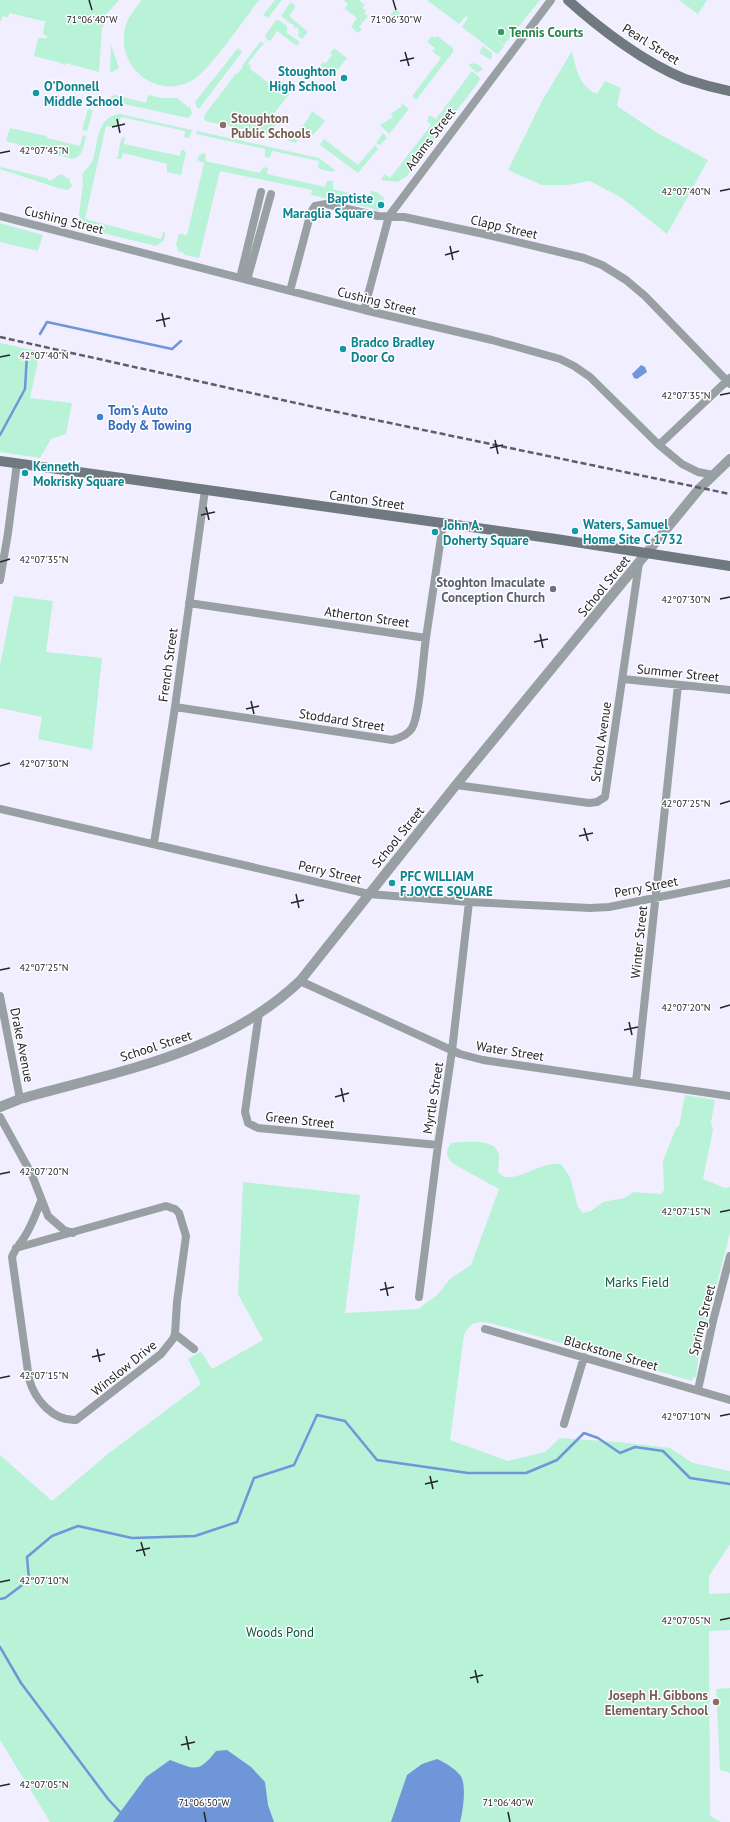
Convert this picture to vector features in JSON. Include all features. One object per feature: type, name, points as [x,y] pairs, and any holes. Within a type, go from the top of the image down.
[{"type":"main road","name":"Pearl Street","points":[[568,0],[586,16],[655,64],[687,79],[730,91]]},
{"type":"main road","name":"Canton Street","points":[[0,461],[647,552],[730,566]]},
{"type":"street","name":"Adams Street","points":[[364,310],[389,216],[551,0]]},
{"type":"street","points":[[243,279],[261,192]]},
{"type":"street","points":[[243,279],[271,194]]},
{"type":"street","name":"Clapp Street","points":[[290,291],[311,212],[315,206],[326,204],[378,216],[404,217],[584,258],[602,265],[626,280],[645,296],[729,381]]},
{"type":"street","name":"Cushing Street","points":[[0,216],[364,310],[499,342],[560,359],[574,366],[590,377],[659,445],[682,464],[698,472],[713,475]]},
{"type":"street","points":[[659,445],[729,381]]},
{"type":"street","name":"School Street","points":[[0,1107],[20,1099],[156,1062],[207,1043],[276,1002],[300,981],[456,785],[647,552],[700,488],[730,459]]},
{"type":"street","points":[[0,580],[17,463]]},
{"type":"street","name":"French Street","points":[[154,843],[175,707],[205,490]]},
{"type":"street","name":"Atherton Street","points":[[189,603],[426,638],[443,524]]},
{"type":"street","name":"School Avenue","points":[[456,785],[589,803],[602,800],[606,791],[639,563]]},
{"type":"street","name":"Stoddard Street","points":[[175,707],[392,740],[407,734],[416,721],[426,638]]},
{"type":"street","name":"Summer Street","points":[[623,679],[730,690]]},
{"type":"street","name":"Winter Street","points":[[636,1082],[678,685]]},
{"type":"street","name":"Perry Street","points":[[0,809],[154,843],[369,894],[469,902],[590,908],[609,907],[730,883]]},
{"type":"street","name":"Myrtle Street","points":[[419,1298],[438,1145],[452,1051],[469,902]]},
{"type":"street","name":"Water Street","points":[[300,981],[452,1051],[483,1060],[730,1096]]},
{"type":"street","name":"Drake Avenue","points":[[0,996],[20,1099]]},
{"type":"street","name":"Green Street","points":[[259,1013],[245,1112],[248,1123],[258,1128],[438,1145]]},
{"type":"street","points":[[0,1117],[32,1175],[48,1216],[55,1224],[64,1230],[74,1233]]},
{"type":"street","name":"Winslow Drive","points":[[41,1201],[32,1223],[16,1248],[12,1257],[12,1264],[29,1379],[32,1389],[42,1404],[62,1419],[76,1420],[81,1418],[161,1354],[169,1346],[175,1334]]},
{"type":"street","points":[[16,1248],[166,1206],[175,1209],[179,1213],[186,1236],[176,1302],[175,1334],[194,1349]]},
{"type":"street","name":"Spring Street","points":[[698,1390],[713,1321],[730,1256]]},
{"type":"street","name":"Blackstone Street","points":[[485,1329],[730,1400]]},
{"type":"street","points":[[564,1424],[584,1357]]},
{"type":"green space","points":[[0,0],[119,0],[106,15],[106,21],[102,28],[99,72],[66,63],[65,65],[34,56],[38,38],[47,38],[47,36],[43,34],[45,20],[42,21],[10,13],[8,17],[3,16],[0,22]]},
{"type":"green space","points":[[142,0],[259,0],[226,44],[198,76],[191,81],[177,86],[164,86],[152,83],[141,76],[132,66],[126,55],[124,42],[126,24]]},
{"type":"green space","points":[[275,0],[282,0],[268,18],[263,15]]},
{"type":"green space","points":[[344,0],[359,0],[365,5],[362,8],[366,11],[364,14],[368,16],[359,27],[362,30],[358,33],[351,27],[357,18],[345,9],[342,12],[348,4]]},
{"type":"green space","name":"Tennis Courts","points":[[427,0],[540,0],[504,45],[490,35],[504,46],[497,54],[462,27],[468,18],[466,16],[459,24]]},
{"type":"green space","points":[[679,0],[707,0],[698,14]]},
{"type":"green space","points":[[290,3],[293,3],[295,7],[289,16],[308,32],[302,39],[297,35],[299,34],[298,27],[294,28],[293,24],[281,16]]},
{"type":"green space","points":[[394,10],[399,11],[401,20],[397,16],[395,19],[390,16]]},
{"type":"green space","points":[[276,20],[279,20],[287,26],[287,33],[300,42],[297,46],[277,31],[271,40],[268,41],[265,36]]},
{"type":"green space","points":[[432,36],[435,38],[437,36],[453,48],[453,52],[416,100],[412,96],[441,58],[432,51],[435,48],[427,42]]},
{"type":"green space","points":[[260,42],[264,43],[248,63],[251,66],[249,68],[280,92],[284,88],[290,93],[272,116],[279,121],[271,131],[266,134],[205,121],[205,114],[231,82],[230,81],[236,73],[237,74],[243,67],[242,66]]},
{"type":"green space","points":[[111,45],[119,68],[112,72],[110,71]]},
{"type":"green space","points":[[483,46],[492,53],[491,60],[479,53]]},
{"type":"green space","points":[[238,48],[242,52],[199,109],[197,108],[195,102]]},
{"type":"green space","points":[[334,48],[347,58],[332,77],[319,67],[323,62],[326,63],[332,55],[330,53]]},
{"type":"green space","points":[[572,51],[579,76],[586,87],[597,94],[605,81],[621,88],[617,106],[659,134],[708,160],[667,234],[622,198],[590,181],[567,185],[542,185],[508,170],[542,101]]},
{"type":"green space","points":[[472,63],[479,65],[483,69],[477,73],[468,65]]},
{"type":"green space","points":[[472,71],[479,77],[480,80],[406,177],[397,182],[381,180],[384,174],[390,178],[431,125],[427,121],[429,116],[436,119]]},
{"type":"green space","points":[[115,95],[146,103],[148,95],[162,98],[177,98],[189,108],[190,106],[192,114],[188,118],[124,104],[108,105],[108,98]]},
{"type":"green space","points":[[401,103],[409,109],[389,134],[380,125],[393,117],[391,114],[402,106]]},
{"type":"green space","points":[[88,109],[93,110],[87,131],[82,130]]},
{"type":"green space","points":[[312,111],[325,121],[313,135],[309,132],[307,135],[304,132],[296,143],[286,140],[301,128]]},
{"type":"green space","points":[[120,114],[192,130],[189,138],[184,137],[185,131],[121,117],[117,127],[106,126],[85,219],[161,239],[163,232],[165,232],[164,240],[156,246],[90,230],[86,227],[85,228],[79,215],[83,184],[82,174],[92,162],[99,132],[106,120],[112,116]]},
{"type":"green space","points":[[10,128],[47,136],[47,138],[80,146],[83,135],[86,136],[81,153],[73,159],[6,141]]},
{"type":"green space","points":[[197,131],[319,158],[335,170],[333,172],[320,169],[318,167],[319,161],[272,151],[270,158],[265,157],[265,149],[196,134]]},
{"type":"green space","points":[[383,133],[387,138],[380,145],[376,143]]},
{"type":"green space","points":[[124,137],[124,144],[180,156],[181,150],[184,150],[186,153],[181,175],[167,172],[167,164],[123,153],[121,159],[117,159],[121,139]]},
{"type":"green space","points":[[324,139],[358,165],[375,145],[378,149],[358,173],[320,145]]},
{"type":"green space","points":[[204,153],[206,155],[205,161],[260,173],[263,167],[268,168],[267,174],[325,187],[327,181],[333,181],[333,189],[369,198],[371,191],[377,192],[384,198],[382,208],[378,211],[371,208],[311,195],[312,190],[220,171],[199,258],[185,255],[181,251],[179,253],[176,244],[179,234],[187,235],[204,163],[197,160],[199,155]]},
{"type":"green space","points":[[0,167],[47,178],[50,181],[61,174],[69,179],[72,186],[68,190],[58,188],[0,169]]},
{"type":"green space","points":[[0,223],[43,235],[38,251],[0,242]]},
{"type":"green space","points":[[0,343],[37,351],[39,356],[30,398],[72,403],[66,434],[51,439],[40,458],[0,452]]},
{"type":"green space","points":[[14,596],[53,601],[46,652],[102,658],[92,750],[38,739],[42,717],[0,708],[0,665]]},
{"type":"green space","name":"Woods Pond","points":[[685,1095],[715,1100],[711,1123],[713,1130],[703,1179],[725,1188],[730,1187],[730,1233],[699,1353],[696,1377],[693,1377],[692,1381],[487,1322],[476,1323],[468,1329],[464,1335],[450,1440],[508,1461],[545,1452],[560,1438],[617,1442],[670,1448],[693,1463],[730,1471],[730,1544],[709,1576],[709,1594],[730,1593],[730,1630],[709,1631],[710,1816],[721,1822],[50,1822],[0,1740],[0,1455],[52,1501],[109,1453],[201,1384],[188,1359],[201,1351],[212,1369],[263,1340],[238,1294],[243,1182],[360,1195],[345,1313],[418,1309],[437,1295],[451,1278],[471,1265],[499,1189],[452,1163],[448,1158],[447,1153],[451,1143],[476,1142],[494,1146],[499,1155],[498,1172],[504,1177],[512,1177],[547,1165],[561,1164],[570,1177],[578,1207],[583,1213],[591,1211],[603,1202],[624,1198],[634,1192],[661,1194],[664,1190],[663,1161],[676,1128],[679,1126]]},
{"type":"green space","points":[[730,1688],[730,1773],[720,1770],[716,1689]]},
{"type":"water","points":[[641,365],[645,367],[647,372],[637,379],[634,378],[632,374]]},
{"type":"water","points":[[227,1750],[251,1767],[265,1782],[268,1805],[274,1822],[113,1822],[146,1777],[170,1760],[185,1766],[196,1768],[205,1763],[216,1751]]},
{"type":"water","points":[[437,1759],[452,1768],[460,1775],[462,1779],[464,1798],[460,1822],[391,1822],[407,1775],[422,1764]]},
{"type":"waterway","points":[[40,334],[47,322],[172,349],[181,341]]},
{"type":"waterway","points":[[0,435],[25,389],[27,354]]},
{"type":"waterway","points":[[0,1599],[5,1598],[29,1580],[27,1557],[52,1536],[78,1526],[132,1538],[195,1536],[237,1522],[254,1478],[294,1465],[317,1415],[345,1421],[377,1460],[468,1473],[526,1473],[557,1460],[584,1433],[598,1438],[620,1453],[635,1447],[663,1451],[690,1478],[730,1484]]},
{"type":"waterway","points":[[0,1647],[21,1683],[108,1799],[121,1813]]},
{"type":"railway","points":[[0,337],[323,409],[730,494]]},
{"type":"place","name":"Tennis Courts","points":[[501,32]]},
{"type":"place","name":"Stoughton High School","points":[[344,78]]},
{"type":"place","name":"O'Donnell Middle School","points":[[36,93]]},
{"type":"place","name":"Stoughton Public Schools","points":[[223,125]]},
{"type":"place","name":"Baptiste Maraglia Square","points":[[381,205]]},
{"type":"place","name":"Bradco Bradley Door Co","points":[[343,349]]},
{"type":"place","name":"Tom's Auto Body & Towing","points":[[100,417]]},
{"type":"place","name":"Kenneth Mokrisky Square","points":[[25,473]]},
{"type":"place","name":"Waters, Samuel Home Site C 1732","points":[[575,531]]},
{"type":"place","name":"John A. Doherty Square","points":[[435,532]]},
{"type":"place","name":"Stoghton Imaculate Conception Church","points":[[553,589]]},
{"type":"place","name":"PFC WILLIAM F.JOYCE SQUARE","points":[[392,883]]},
{"type":"place","name":"Joseph H. Gibbons Elementary School","points":[[716,1702]]},
{"type":"park label","name":"Marks Field","points":[[637,1282]]}]
